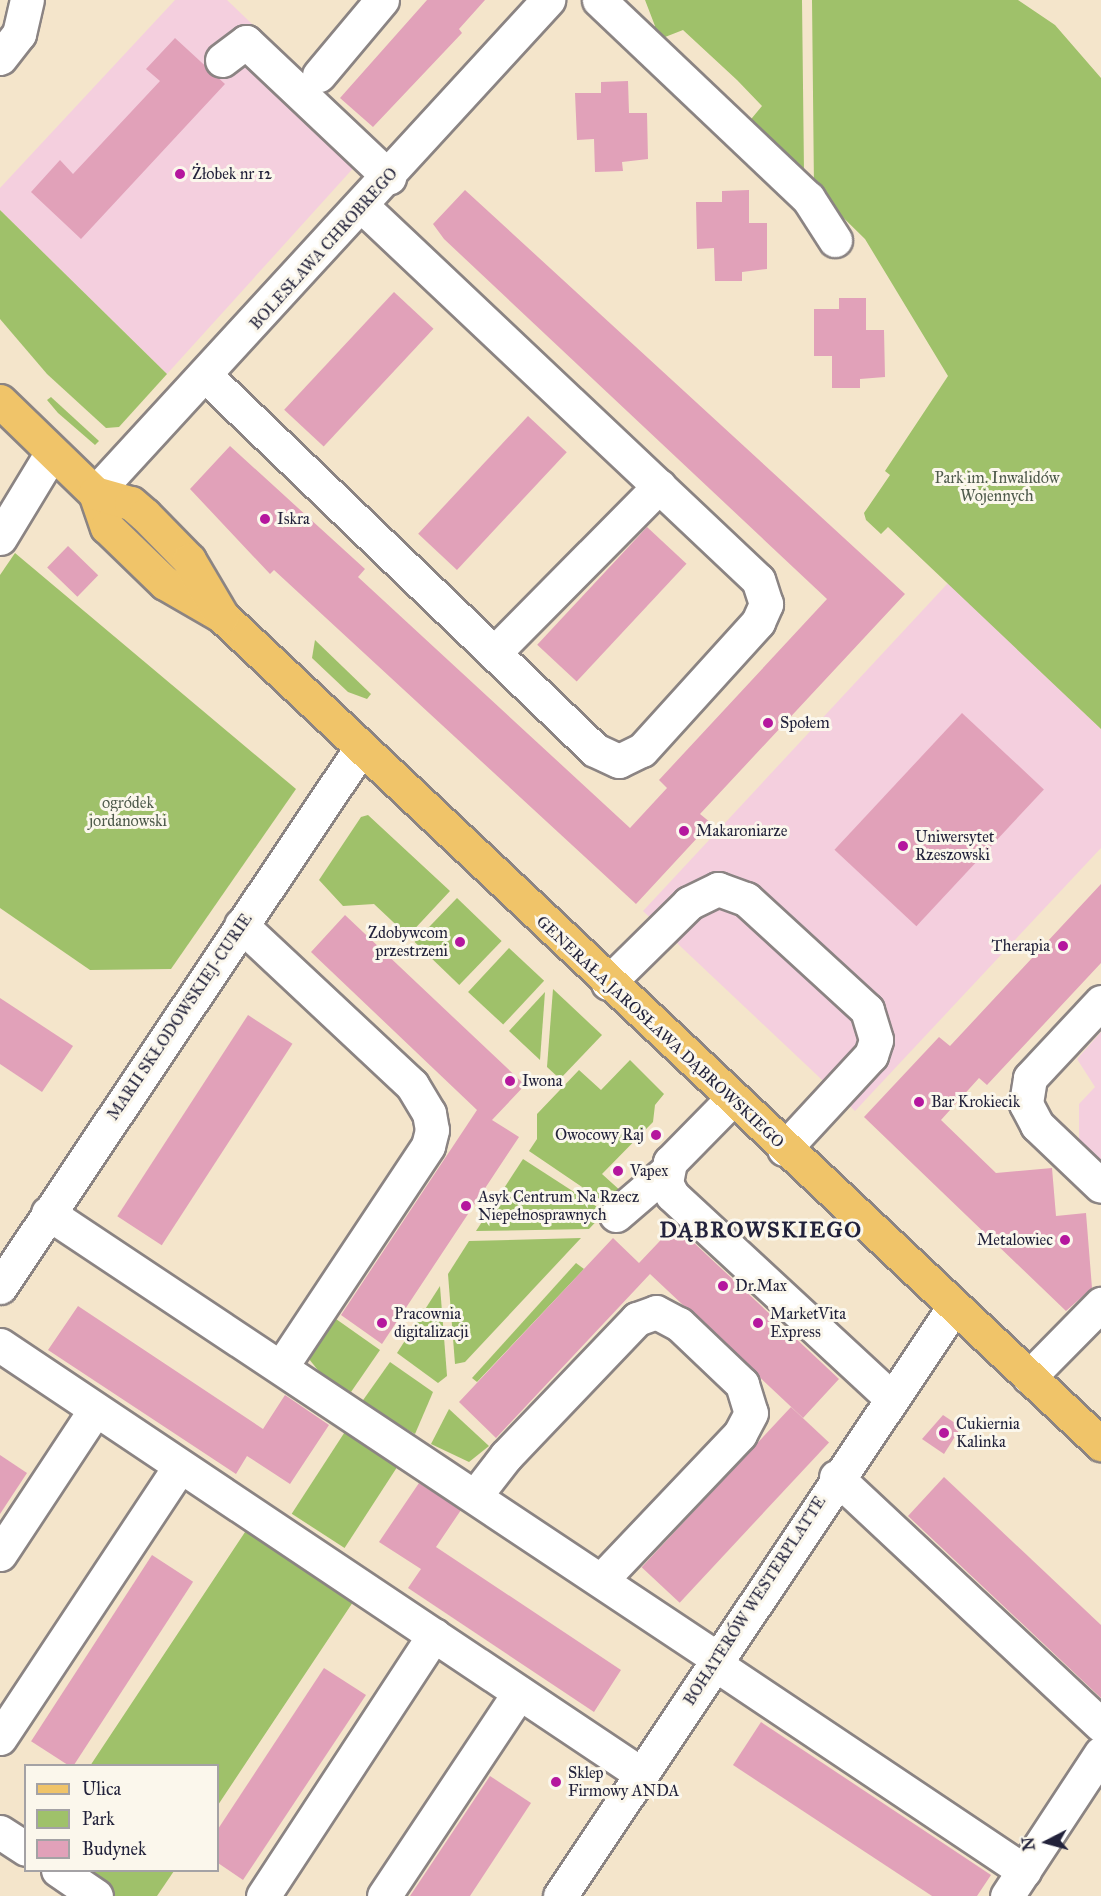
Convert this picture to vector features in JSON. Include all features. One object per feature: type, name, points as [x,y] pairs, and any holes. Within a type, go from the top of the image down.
[{"type":"main road","name":"GENERAŁA JAROSŁAWA DĄBROWSKIEGO","points":[[0,401],[95,493],[131,502],[145,515],[189,560],[222,616],[608,983],[733,1098],[784,1149],[1101,1444]]},
{"type":"street","points":[[0,58],[19,34],[27,0]]},
{"type":"street","points":[[319,75],[382,0]]},
{"type":"street","name":"BOLESŁAWA CHROBREGO","points":[[95,493],[207,377],[548,0]]},
{"type":"street","points":[[599,0],[808,198],[835,240]]},
{"type":"street","points":[[222,60],[246,42],[389,177]]},
{"type":"street","points":[[207,377],[595,750],[619,761],[642,750],[758,622],[766,604],[758,580],[363,207]]},
{"type":"street","points":[[0,538],[52,452]]},
{"type":"street","points":[[494,653],[659,486]]},
{"type":"street","name":"MARII SKŁODOWSKIEJ-CURIE","points":[[0,1287],[361,748]]},
{"type":"street","points":[[608,983],[689,903],[718,889],[747,898],[867,1010],[876,1040],[871,1055],[784,1149]]},
{"type":"street","points":[[242,925],[412,1085],[429,1113],[432,1130],[428,1146],[281,1367]]},
{"type":"street","points":[[1101,1002],[1030,1078],[1026,1104],[1037,1125],[1101,1186]]},
{"type":"street","points":[[616,1215],[666,1172],[692,1136],[733,1098]]},
{"type":"street","points":[[666,1172],[666,1183],[682,1206],[890,1397]]},
{"type":"street","points":[[48,1213],[601,1580],[716,1661],[1015,1883],[1101,1753]]},
{"type":"street","points":[[1029,1377],[1101,1304]]},
{"type":"street","name":"BOHATERÓW WESTERPLATTE","points":[[571,1892],[641,1774],[836,1477],[953,1308]]},
{"type":"street","points":[[475,1496],[506,1456],[637,1319],[656,1312],[679,1324],[742,1384],[751,1413],[740,1434],[601,1580]]},
{"type":"street","points":[[0,1345],[641,1774]]},
{"type":"street","points":[[0,1554],[95,1410]]},
{"type":"street","points":[[0,1738],[180,1466]]},
{"type":"street","points":[[836,1477],[1101,1725]]},
{"type":"street","points":[[263,1896],[434,1635]]},
{"type":"street","points":[[384,1896],[519,1692]]},
{"type":"street","points":[[0,1832],[24,1848]]},
{"type":"street","points":[[60,1872],[87,1894]]},
{"type":"shaded area","name":"Żłobek nr 12","points":[[175,0],[227,0],[376,143],[167,374],[0,210],[0,188]]},
{"type":"shaded area","name":"Uniwersytet Rzeszowski","points":[[948,583],[1101,729],[1101,848],[855,1111],[643,911]]},
{"type":"shaded area","points":[[1101,1032],[1101,1165],[1079,1144],[1079,1104],[1095,1087],[1077,1059]]},
{"type":"green space","points":[[645,0],[802,0],[804,172],[747,124],[762,106],[737,80],[683,30],[660,39],[651,30],[655,26]]},
{"type":"green space","name":"Park im. Inwalidów Wojennych","points":[[812,0],[1018,0],[1055,25],[1101,78],[1101,729],[888,527],[881,534],[866,520],[864,513],[890,475],[885,471],[948,376],[865,239],[814,189]]},
{"type":"green space","points":[[0,210],[167,374],[119,427],[106,428],[47,374],[0,319]]},
{"type":"green space","points":[[51,397],[99,441],[95,445],[58,413],[47,400]]},
{"type":"green space","name":"ogródek jordanowski","points":[[15,553],[296,789],[171,969],[90,970],[0,908],[0,575]]},
{"type":"green space","points":[[315,640],[371,694],[367,699],[348,692],[312,658]]},
{"type":"green space","points":[[368,815],[450,891],[408,936],[374,904],[343,906],[319,880],[361,817]]},
{"type":"green space","points":[[457,898],[502,941],[459,985],[415,942]]},
{"type":"green space","points":[[509,948],[544,981],[503,1025],[468,992]]},
{"type":"green space","points":[[553,989],[602,1035],[560,1079],[547,1067]]},
{"type":"green space","points":[[545,992],[540,1060],[509,1031]]},
{"type":"green space","points":[[630,1060],[664,1094],[655,1105],[653,1122],[602,1174],[623,1193],[610,1206],[529,1151],[537,1139],[537,1114],[579,1070],[601,1090]]},
{"type":"green space","points":[[523,1159],[605,1212],[589,1229],[476,1231]]},
{"type":"green space","points":[[581,1238],[465,1362],[455,1364],[448,1274],[469,1241]]},
{"type":"green space","points":[[576,1263],[584,1269],[477,1382],[472,1378]]},
{"type":"green space","points":[[440,1286],[447,1376],[438,1383],[397,1353]]},
{"type":"green space","points":[[336,1319],[380,1350],[351,1392],[325,1379],[309,1359]]},
{"type":"green space","points":[[390,1362],[433,1392],[415,1434],[361,1403]]},
{"type":"green space","points":[[449,1409],[489,1446],[469,1462],[431,1444]]},
{"type":"green space","points":[[350,1424],[403,1458],[345,1548],[292,1514]]},
{"type":"green space","points":[[249,1526],[357,1596],[219,1803],[219,1764],[91,1764]]},
{"type":"green space","points":[[76,1872],[173,1872],[157,1896],[113,1896]]},
{"type":"building","points":[[427,0],[485,0],[459,29],[462,33],[373,127],[340,98]]},
{"type":"building","points":[[175,38],[225,84],[81,239],[31,192],[60,160],[73,174],[160,81],[146,69]]},
{"type":"building","points":[[628,81],[629,113],[647,113],[648,159],[622,162],[623,171],[595,172],[594,139],[577,140],[575,93],[601,93],[601,82]]},
{"type":"building","points":[[465,190],[905,594],[700,814],[711,823],[636,904],[274,570],[270,574],[190,489],[230,446],[365,569],[358,577],[630,828],[667,788],[659,780],[827,599],[444,239],[433,224]]},
{"type":"building","points":[[749,190],[749,223],[767,223],[767,269],[742,272],[742,281],[715,281],[714,248],[697,249],[696,202],[722,202],[722,191]]},
{"type":"building","points":[[394,292],[433,329],[324,447],[284,410]]},
{"type":"building","points":[[839,298],[866,298],[866,330],[884,330],[885,377],[860,379],[860,388],[832,388],[832,356],[814,356],[814,309],[839,309]]},
{"type":"building","points":[[528,416],[567,452],[457,570],[418,534]]},
{"type":"building","points":[[647,527],[686,564],[577,682],[537,645]]},
{"type":"building","points":[[68,546],[98,575],[77,597],[47,568]]},
{"type":"building","points":[[962,713],[1044,789],[916,926],[834,850]]},
{"type":"building","points":[[1101,884],[1101,963],[987,1085],[979,1078],[941,1120],[996,1173],[1052,1168],[1056,1216],[1086,1213],[1092,1288],[1066,1311],[864,1117],[939,1037],[950,1046]]},
{"type":"building","points":[[345,915],[525,1085],[492,1120],[519,1137],[382,1344],[341,1315],[477,1110],[311,952]]},
{"type":"building","points":[[0,998],[73,1046],[42,1092],[0,1064]]},
{"type":"building","points":[[248,1015],[292,1044],[162,1245],[117,1216]]},
{"type":"building","points":[[675,1225],[839,1379],[803,1418],[650,1274],[496,1438],[459,1402],[613,1238],[639,1263]]},
{"type":"building","points":[[78,1306],[263,1429],[285,1395],[329,1425],[290,1484],[247,1456],[236,1474],[48,1350]]},
{"type":"building","points":[[791,1407],[829,1442],[680,1603],[642,1567]]},
{"type":"building","points":[[943,1415],[961,1427],[944,1454],[922,1439]]},
{"type":"building","points":[[0,1455],[27,1473],[0,1514]]},
{"type":"building","points":[[944,1477],[1101,1625],[1101,1698],[908,1516]]},
{"type":"building","points":[[419,1483],[461,1510],[436,1547],[621,1670],[594,1712],[408,1588],[421,1569],[379,1542]]},
{"type":"building","points":[[152,1555],[193,1582],[75,1764],[66,1764],[31,1741]]},
{"type":"building","points":[[324,1668],[366,1695],[243,1880],[219,1864],[219,1827]]},
{"type":"building","points":[[761,1722],[991,1875],[977,1896],[932,1896],[733,1765]]},
{"type":"building","points":[[490,1776],[531,1803],[470,1896],[410,1896]]},
{"type":"place","name":"Żłobek nr 12","points":[[180,174]]},
{"type":"place","name":"Iskra","points":[[265,519]]},
{"type":"place","name":"Społem","points":[[768,723]]},
{"type":"place","name":"Makaroniarze","points":[[684,831]]},
{"type":"place","name":"Uniwersytet Rzeszowski","points":[[903,846]]},
{"type":"place","name":"Zdobywcom przestrzeni","points":[[460,942]]},
{"type":"place","name":"Therapia","points":[[1063,946]]},
{"type":"place","name":"Iwona","points":[[510,1081]]},
{"type":"place","name":"Bar Krokiecik","points":[[919,1102]]},
{"type":"place","name":"Owocowy Raj","points":[[656,1135]]},
{"type":"place","name":"Vapex","points":[[618,1171]]},
{"type":"place","name":"Asyk Centrum Na Rzecz Niepełnosprawnych","points":[[466,1206]]},
{"type":"place","name":"Metalowiec","points":[[1065,1240]]},
{"type":"place","name":"Dr.Max","points":[[723,1286]]},
{"type":"place","name":"Pracownia digitalizacji","points":[[382,1323]]},
{"type":"place","name":"MarketVita Express","points":[[758,1323]]},
{"type":"place","name":"Cukiernia Kalinka","points":[[944,1433]]},
{"type":"place","name":"Sklep Firmowy ANDA","points":[[556,1782]]},
{"type":"district","name":"DĄBROWSKIEGO","points":[[761,1230]]}]
